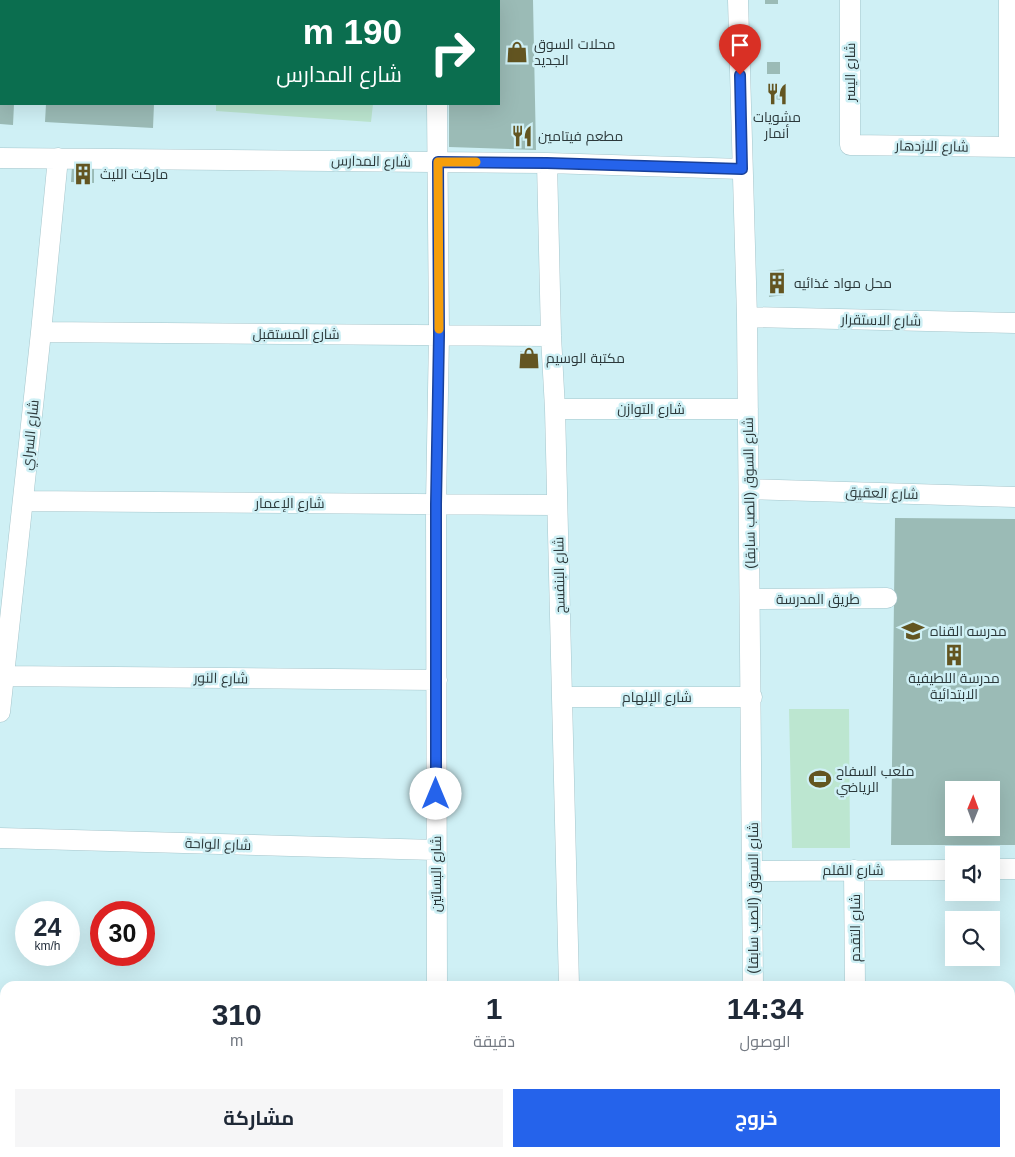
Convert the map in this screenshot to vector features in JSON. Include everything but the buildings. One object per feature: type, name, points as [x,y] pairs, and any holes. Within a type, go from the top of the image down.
[{"type":"street","name":"شارع السوق (الصب سابقا)","points":[[738,0],[747,317],[752,697],[753,981]]},
{"type":"street","name":"شارع اليسر","points":[[850,0],[850,145]]},
{"type":"street","points":[[1009,0],[1012,147]]},
{"type":"street","points":[[437,105],[438,162]]},
{"type":"street","name":"شارع الازدهار","points":[[850,145],[1012,147]]},
{"type":"street","name":"شارع المدارس","points":[[0,158],[547,163],[742,169]]},
{"type":"street","name":"شارع السراي","points":[[0,712],[58,158]]},
{"type":"street","name":"شارع البساتين","points":[[437,981],[436,504],[439,335],[438,162]]},
{"type":"street","name":"شارع البنفسج","points":[[547,163],[551,336],[555,409],[568,981]]},
{"type":"street","name":"شارع الاستقرار","points":[[747,317],[1015,323]]},
{"type":"street","name":"شارع المستقبل","points":[[41,332],[551,336]]},
{"type":"street","name":"شارع التوازن","points":[[555,409],[748,409]]},
{"type":"street","name":"شارع العقيق","points":[[749,489],[1015,498]]},
{"type":"street","name":"شارع الإعمار","points":[[23,501],[557,505]]},
{"type":"street","name":"طريق المدرسة","points":[[750,599],[887,598]]},
{"type":"street","name":"شارع النور","points":[[4,676],[437,680]]},
{"type":"street","name":"شارع الإلهام","points":[[562,697],[752,697]]},
{"type":"street","name":"شارع الواحة","points":[[0,838],[436,850]]},
{"type":"street","points":[[1000,869],[1015,869]]},
{"type":"street","name":"شارع التقدم","points":[[854,870],[855,981]]},
{"type":"street","name":"شارع القلم","points":[[752,871],[945,870]]},
{"type":"green space","points":[[216,105],[373,105],[371,122],[216,111]]},
{"type":"green space","name":"ملعب السفاح الرياضي","points":[[789,709],[849,709],[850,848],[792,848]]},
{"type":"slow traffic","points":[[439,329],[438,162],[476,162]]},
{"type":"place","name":"محلات السوق الجديد","points":[[517,52]]},
{"type":"place","name":"مشويات أنمار","points":[[777,94]]},
{"type":"place","name":"مطعم فيتامين","points":[[522,136]]},
{"type":"place","name":"ماركت الليث","points":[[83,174]]},
{"type":"place","name":"محل مواد غذائيه","points":[[777,283]]},
{"type":"place","name":"مكتبة الوسيم","points":[[529,358]]},
{"type":"place","name":"مدرسه القناه","points":[[913,631]]},
{"type":"place","name":"مدرسة اللطيفية الابتدائية","points":[[954,655]]},
{"type":"place","name":"ملعب السفاح الرياضي","points":[[820,779]]},
{"type":"route","points":[[436,794],[436,504],[439,335],[438,162],[547,163],[742,169],[740,75]]}]
